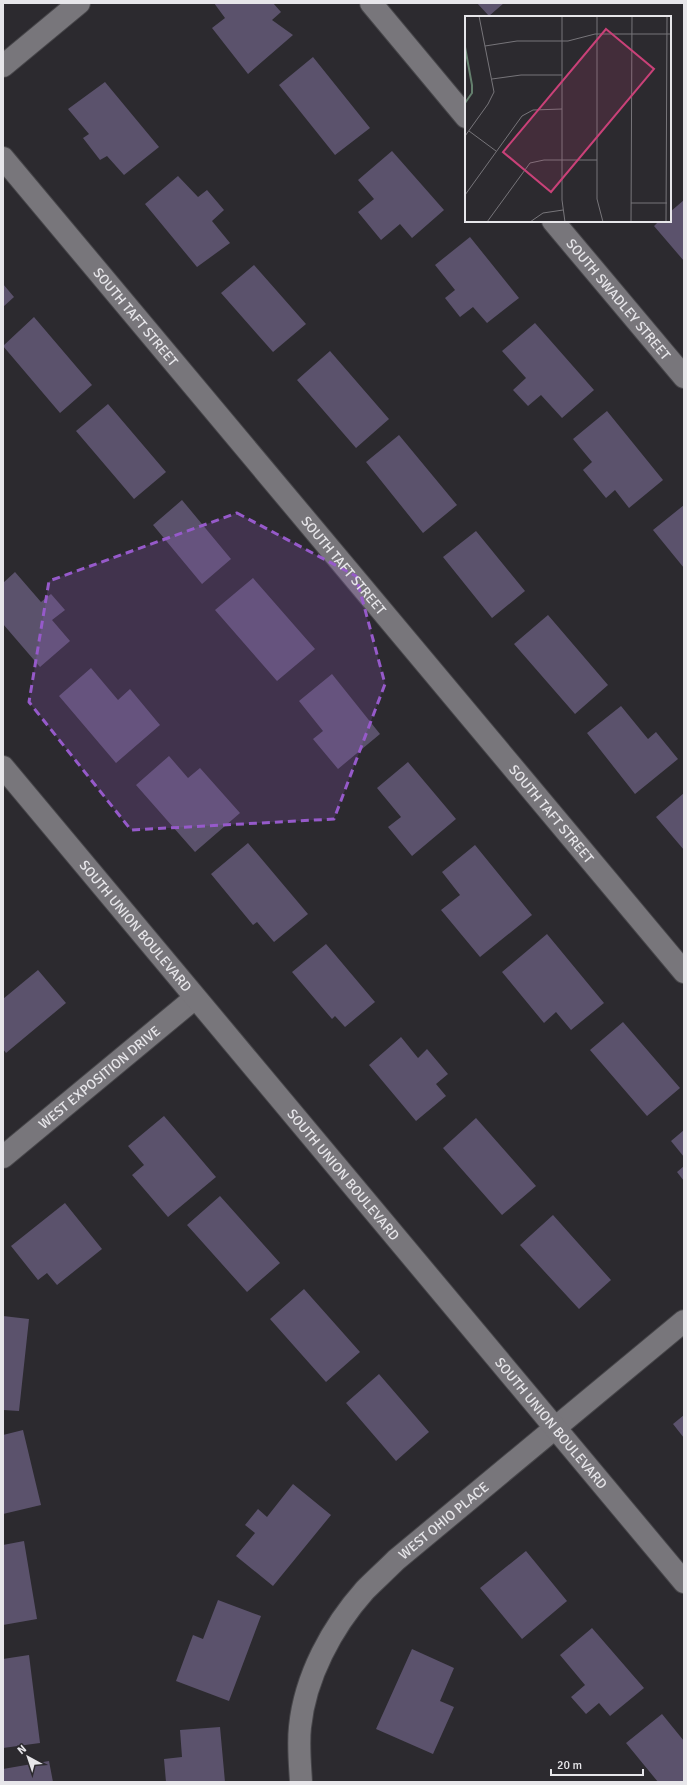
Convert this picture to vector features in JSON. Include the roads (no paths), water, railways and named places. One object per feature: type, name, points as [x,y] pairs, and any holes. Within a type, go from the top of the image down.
[{"type":"street","points":[[3,66],[79,3]]},
{"type":"street","points":[[370,3],[465,116]]},
{"type":"street","name":"SOUTH TAFT STREET","points":[[3,158],[684,972]]},
{"type":"street","name":"SOUTH SWADLEY STREET","points":[[554,222],[684,377]]},
{"type":"street","name":"SOUTH UNION BOULEVARD","points":[[3,768],[684,1582]]},
{"type":"street","name":"WEST EXPOSITION DRIVE","points":[[3,1158],[195,998]]},
{"type":"street","name":"WEST OHIO PLACE","points":[[301,1782],[300,1727],[308,1690],[322,1654],[341,1622],[365,1591],[396,1560],[684,1321]]}]
